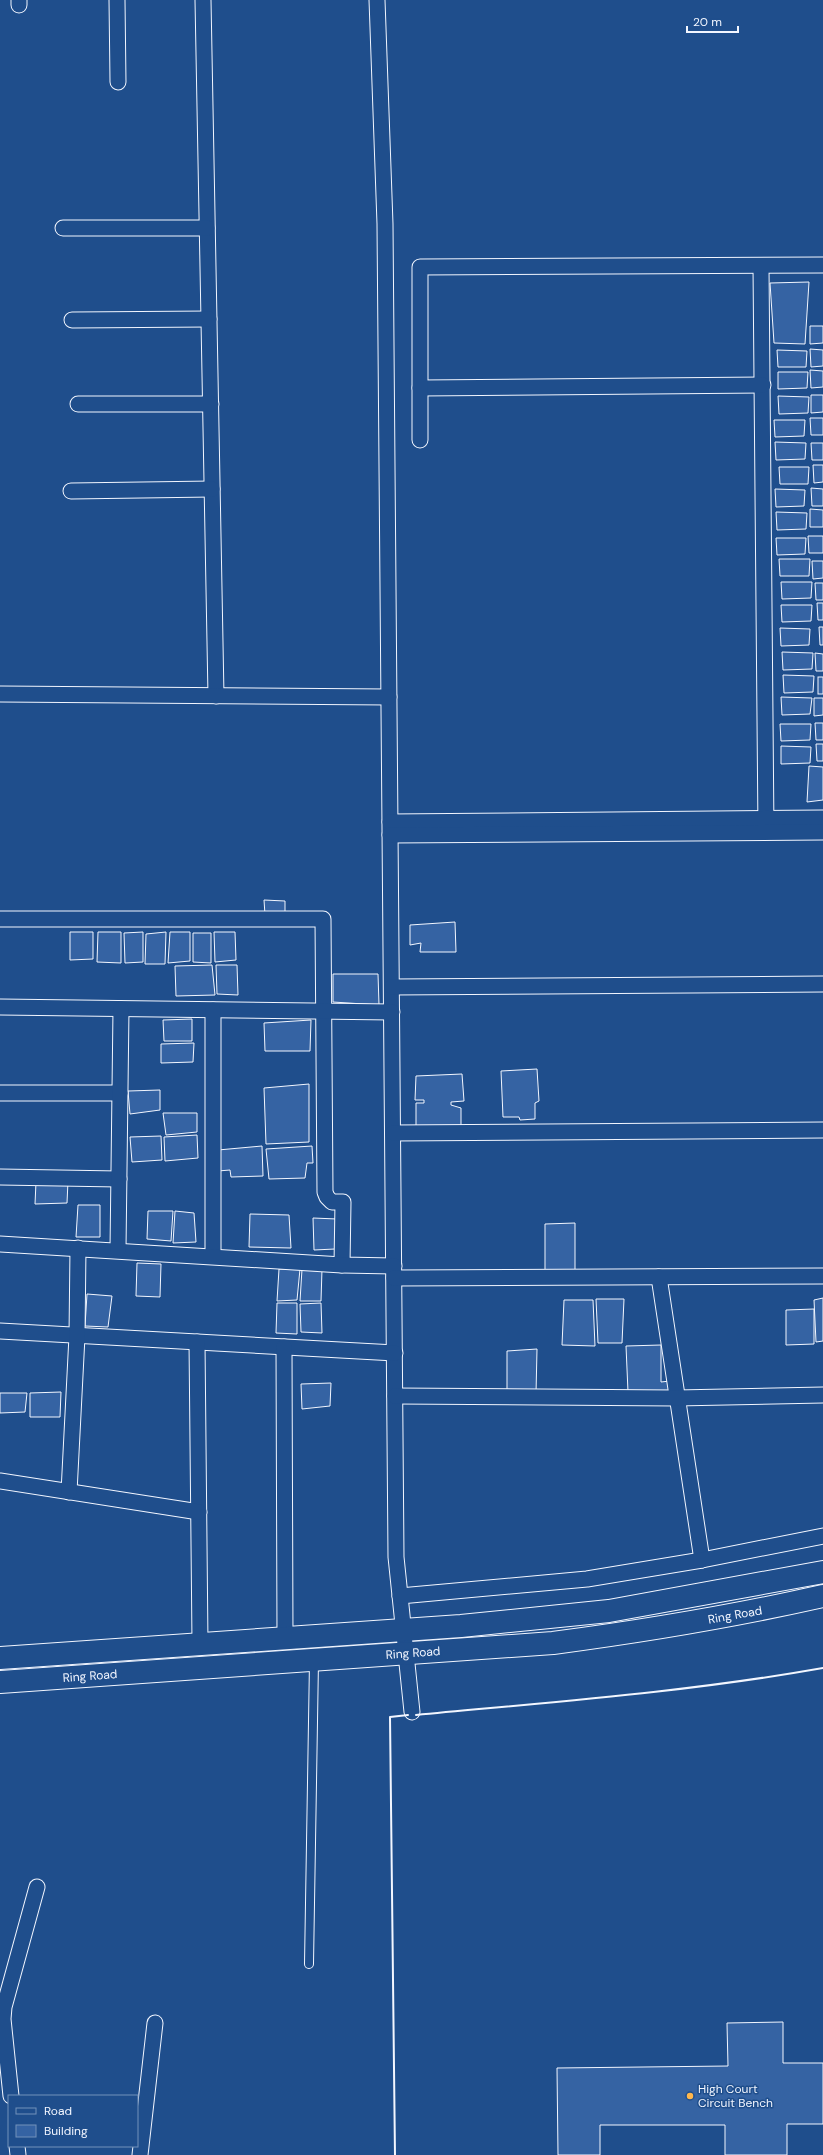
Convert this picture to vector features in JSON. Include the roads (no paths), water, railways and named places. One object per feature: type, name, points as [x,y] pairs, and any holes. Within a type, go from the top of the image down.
[{"type":"highway","name":"Ring Road","points":[[0,1658],[460,1626],[609,1611],[823,1572]]},
{"type":"highway","name":"Ring Road","points":[[0,1682],[553,1643],[627,1633],[752,1612],[823,1596]]},
{"type":"street","points":[[117,0],[118,82]]},
{"type":"street","points":[[203,0],[216,696]]},
{"type":"street","points":[[377,0],[385,224],[396,1558],[412,1712]]},
{"type":"street","points":[[63,228],[207,228]]},
{"type":"street","points":[[420,440],[420,267],[823,266]]},
{"type":"street","points":[[761,267],[766,826]]},
{"type":"street","points":[[72,320],[209,319]]},
{"type":"street","points":[[420,388],[763,385]]},
{"type":"street","points":[[78,404],[211,404]]},
{"type":"street","points":[[71,491],[212,489]]},
{"type":"street","points":[[0,694],[389,697]]},
{"type":"street","points":[[766,826],[823,818]]},
{"type":"street","points":[[390,829],[766,826],[823,832]]},
{"type":"street","points":[[0,919],[323,919],[325,1192],[327,1197],[332,1202],[343,1202],[342,1265]]},
{"type":"street","points":[[392,987],[823,984]]},
{"type":"street","points":[[0,1007],[392,1012]]},
{"type":"street","points":[[118,1250],[121,1008]]},
{"type":"street","points":[[212,1010],[213,1256]]},
{"type":"street","points":[[0,1093],[120,1094]]},
{"type":"street","points":[[393,1133],[823,1130]]},
{"type":"street","points":[[0,1177],[119,1179]]},
{"type":"street","points":[[0,1244],[118,1250],[342,1265],[394,1272],[659,1277],[823,1276]]},
{"type":"street","points":[[69,1492],[77,1336],[78,1248]]},
{"type":"street","points":[[659,1277],[676,1398],[702,1560]]},
{"type":"street","points":[[0,1331],[395,1353]]},
{"type":"street","points":[[197,1342],[200,1643]]},
{"type":"street","points":[[284,1347],[285,1638]]},
{"type":"street","points":[[395,1396],[676,1398],[823,1395]]},
{"type":"street","points":[[0,1481],[199,1512]]},
{"type":"street","points":[[400,1596],[587,1579],[702,1560],[823,1536]]},
{"type":"street","points":[[11,2095],[3,2019],[4,2007],[37,1887]]},
{"type":"street","points":[[140,2155],[155,2023]]},
{"type":"lane","points":[[309,1964],[314,1660]]},
{"type":"place","name":"High Court Circuit Bench","points":[[690,2096]]}]
